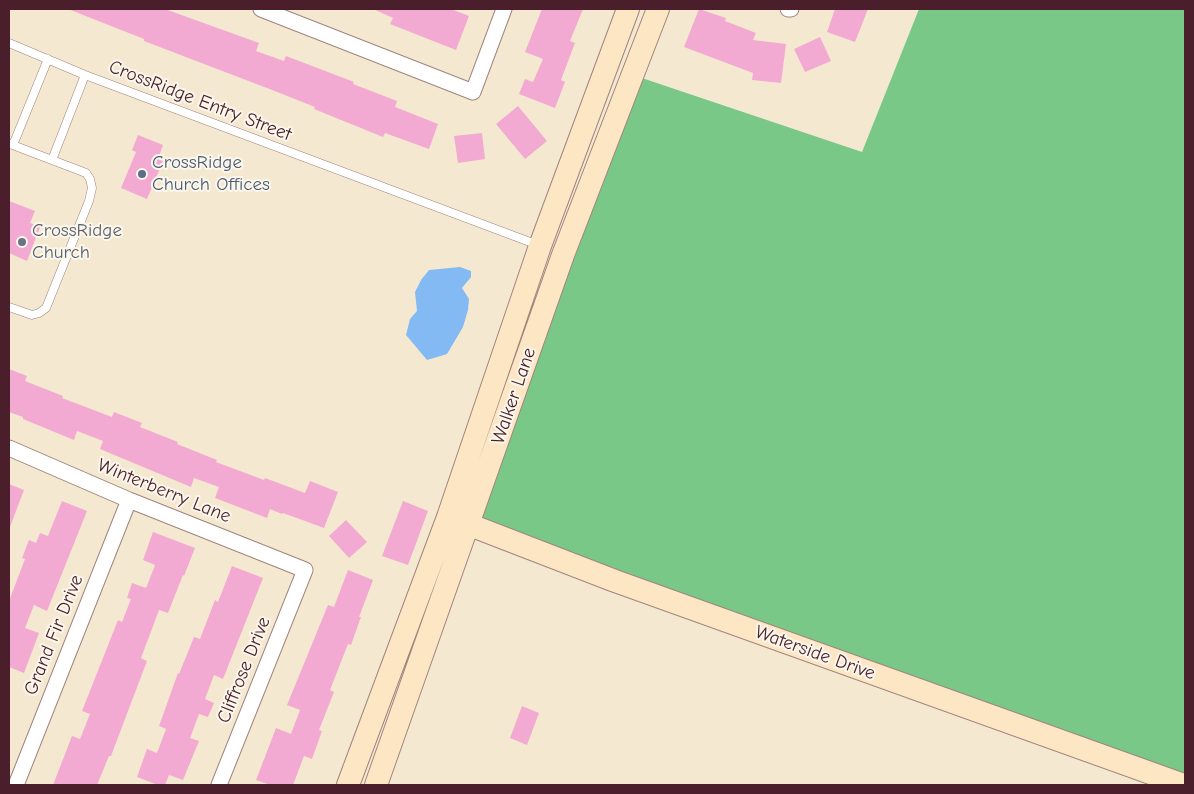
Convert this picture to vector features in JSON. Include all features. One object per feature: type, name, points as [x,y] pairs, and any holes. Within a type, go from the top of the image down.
[{"type":"street","points":[[261,9],[473,92],[504,9]]},
{"type":"street","name":"Walker Lane","points":[[348,785],[448,517],[540,246],[628,9]]},
{"type":"street","points":[[632,75],[637,44],[650,9]]},
{"type":"street","name":"Walker Lane","points":[[376,785],[563,255],[658,9]]},
{"type":"street","points":[[540,246],[563,255]]},
{"type":"street","name":"Winterberry Lane","points":[[9,448],[129,500],[305,570]]},
{"type":"street","name":"Grand Fir Drive","points":[[16,785],[129,500]]},
{"type":"street","name":"Waterside Drive","points":[[448,517],[615,581],[1184,785]]},
{"type":"street","name":"Cliffrose Drive","points":[[219,785],[305,570]]},
{"type":"lane","points":[[9,43],[85,75]]},
{"type":"lane","points":[[9,307],[32,314],[39,313],[46,308],[92,188],[86,173],[11,144],[48,59]]},
{"type":"lane","name":"CrossRidge Entry Street","points":[[52,160],[85,75],[540,246]]},
{"type":"green space","points":[[919,9],[1185,9],[1185,783],[469,525],[633,75],[862,152]]},
{"type":"water","points":[[460,267],[471,271],[471,277],[462,288],[469,299],[463,327],[447,354],[427,360],[406,335],[410,319],[417,311],[415,292],[429,270]]},
{"type":"building","points":[[68,9],[165,9],[259,43],[256,51],[284,61],[286,56],[354,82],[353,84],[397,101],[395,107],[438,124],[429,149],[385,133],[383,137],[314,109],[315,107],[144,41],[144,39]]},
{"type":"building","points":[[373,9],[451,9],[469,16],[456,50],[390,24],[393,18]]},
{"type":"building","points":[[542,9],[583,9],[570,41],[575,43],[561,80],[565,82],[555,108],[519,94],[525,79],[533,82],[543,59],[525,52]]},
{"type":"building","points":[[699,9],[726,18],[725,21],[756,33],[753,40],[786,44],[781,83],[752,80],[753,73],[684,47]]},
{"type":"building","points":[[835,9],[868,9],[855,42],[827,32]]},
{"type":"building","points":[[820,37],[831,61],[805,72],[794,49]]},
{"type":"building","points":[[518,106],[547,141],[525,159],[496,124]]},
{"type":"building","points":[[482,133],[485,159],[458,163],[454,136]]},
{"type":"building","name":"CrossRidge Church Offices","points":[[138,135],[163,145],[158,159],[163,161],[147,199],[121,188],[136,152],[132,150]]},
{"type":"building","name":"CrossRidge Church","points":[[9,201],[35,211],[30,223],[40,227],[27,261],[9,253]]},
{"type":"building","points":[[9,369],[27,376],[25,381],[63,396],[62,398],[112,417],[114,412],[142,423],[140,427],[178,442],[177,444],[217,460],[216,462],[264,480],[265,478],[305,493],[310,481],[338,492],[324,528],[270,509],[267,518],[215,498],[219,487],[194,478],[191,487],[100,449],[103,441],[77,431],[74,440],[9,412]]},
{"type":"building","points":[[9,484],[24,490],[10,527],[9,527]]},
{"type":"building","points":[[62,501],[87,511],[47,611],[34,605],[25,628],[39,633],[24,673],[9,667],[9,601],[25,559],[22,558],[29,540],[36,543],[40,533],[48,536]]},
{"type":"building","points":[[403,501],[428,511],[408,565],[382,556]]},
{"type":"building","points":[[346,520],[367,542],[349,558],[329,536]]},
{"type":"building","points":[[153,532],[195,548],[184,576],[168,613],[159,610],[141,658],[147,661],[111,756],[109,756],[97,785],[53,785],[72,736],[80,739],[90,714],[82,711],[118,620],[122,622],[131,599],[127,598],[132,583],[146,588],[155,565],[143,560]]},
{"type":"building","points":[[232,566],[263,578],[223,679],[214,675],[205,699],[214,703],[208,717],[199,714],[190,738],[199,741],[183,780],[169,775],[165,785],[158,785],[137,777],[147,749],[157,753],[166,729],[159,726],[178,673],[194,637],[200,639],[215,600],[218,602]]},
{"type":"building","points":[[348,570],[373,580],[351,645],[348,644],[330,690],[334,692],[319,730],[322,731],[312,759],[304,756],[293,785],[270,785],[256,780],[276,728],[291,734],[300,710],[287,705],[328,605],[334,607]]},
{"type":"building","points":[[522,706],[539,713],[527,745],[510,738]]},
{"type":"place","name":"CrossRidge Church Offices","points":[[142,174]]},
{"type":"place","name":"CrossRidge Church","points":[[22,242]]}]
